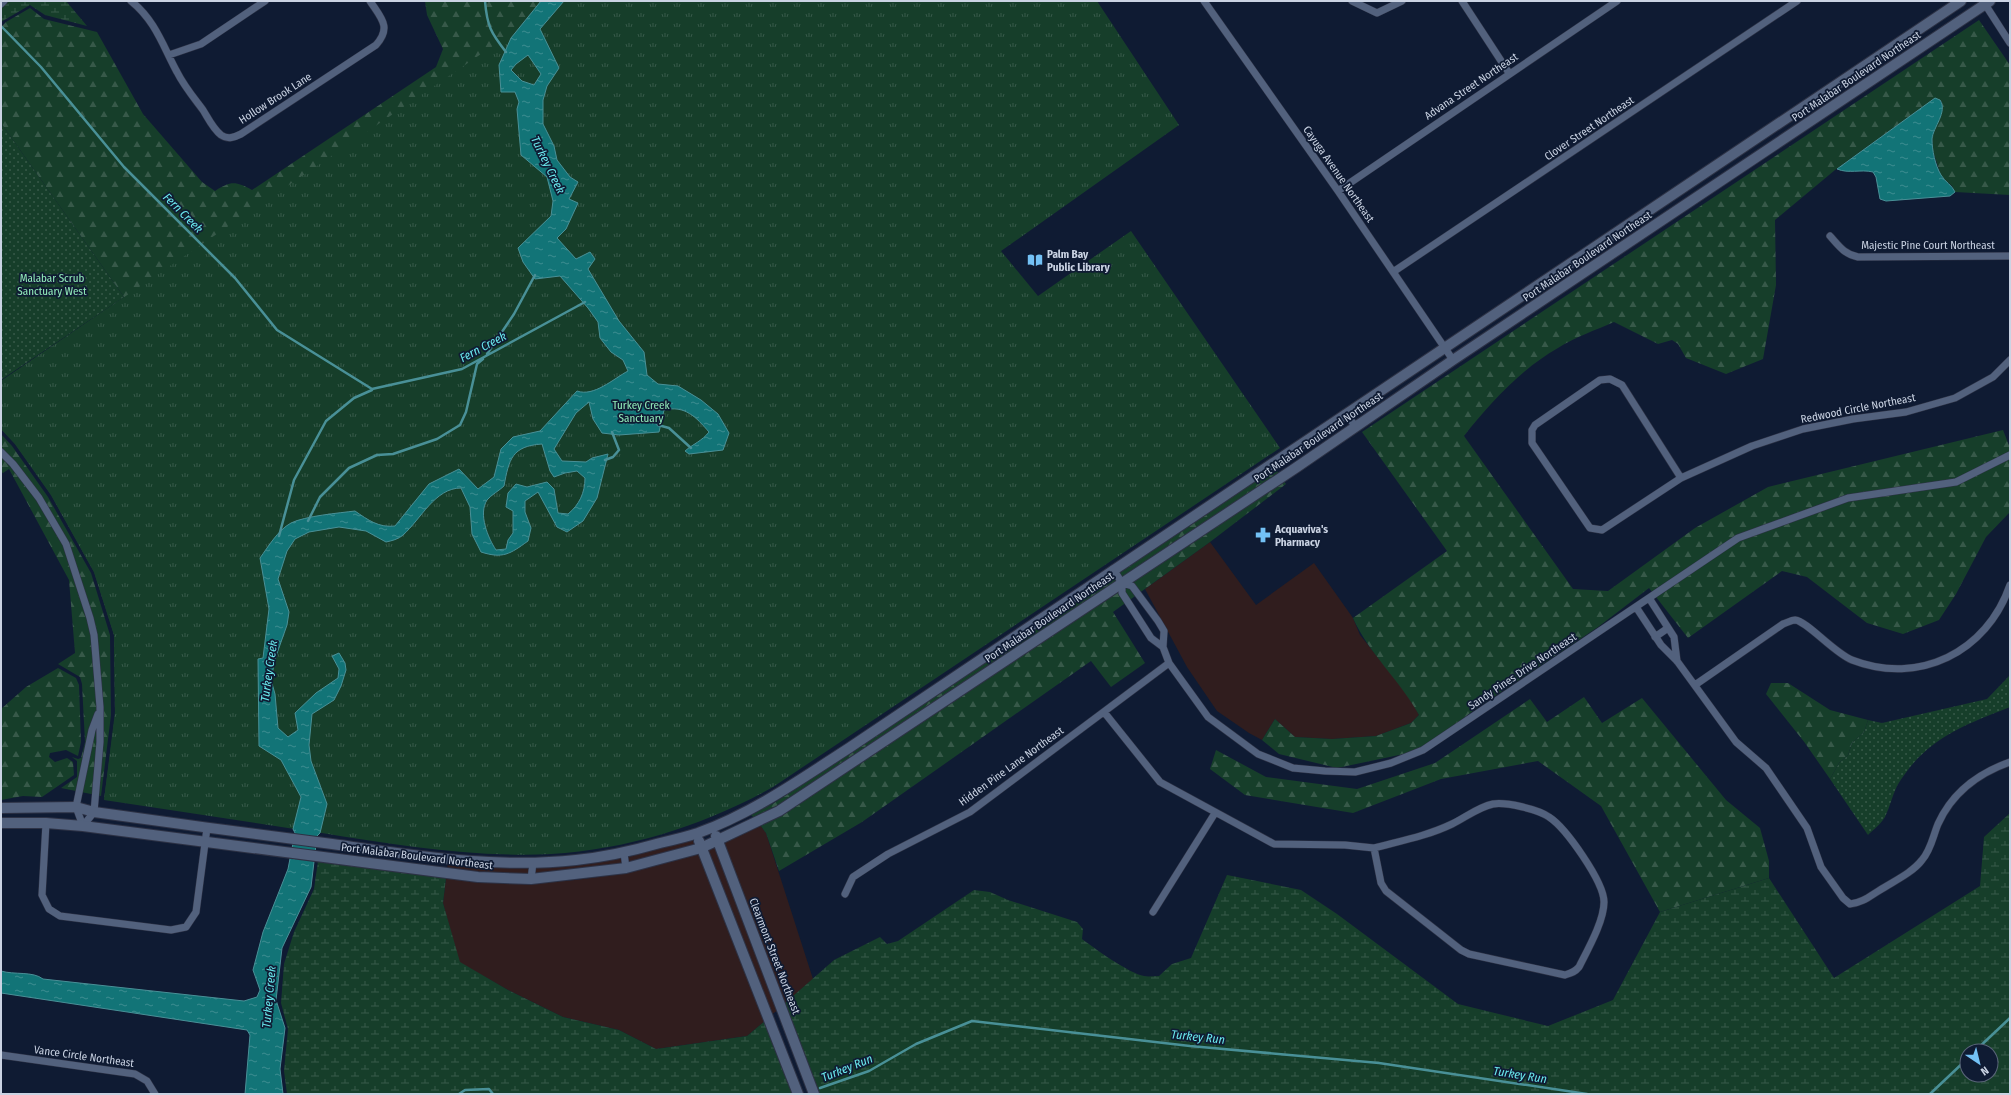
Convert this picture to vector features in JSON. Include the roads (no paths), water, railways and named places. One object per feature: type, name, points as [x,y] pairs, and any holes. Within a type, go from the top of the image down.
[{"type":"street","points":[[1,4],[4,1]]},
{"type":"street","name":"Hollow Brook Lane","points":[[131,1],[150,19],[177,72],[218,132],[228,138],[234,137],[376,45],[382,38],[385,29],[382,20],[370,1]]},
{"type":"street","points":[[169,55],[201,44],[265,1]]},
{"type":"street","name":"Cayuga Avenue Northeast","points":[[1204,1],[1338,191],[1453,360]]},
{"type":"street","points":[[1353,2],[1377,13],[1402,1]]},
{"type":"street","points":[[1462,1],[1509,73]]},
{"type":"street","name":"Advana Street Northeast","points":[[1338,191],[1509,73],[1617,1]]},
{"type":"street","name":"Clover Street Northeast","points":[[1392,272],[1797,1]]},
{"type":"street","name":"Port Malabar Boulevard Northeast","points":[[1,808],[76,807],[94,812],[207,828],[482,862],[533,863],[575,860],[624,853],[696,834],[772,798],[1961,1]]},
{"type":"street","points":[[1986,2],[2010,43]]},
{"type":"street","name":"Port Malabar Boulevard Northeast","points":[[1,823],[46,822],[205,841],[478,877],[531,879],[626,868],[701,848],[718,841],[779,811],[1356,427],[1453,360],[1986,2]]},
{"type":"street","name":"Majestic Pine Court Northeast","points":[[1830,236],[1841,250],[1849,255],[1858,257],[2010,256]]},
{"type":"street","name":"Redwood Circle Northeast","points":[[1681,478],[1622,385],[1610,379],[1600,380],[1535,425],[1532,430],[1532,443],[1590,528],[1602,530],[1681,478],[1752,446],[1803,429],[1853,419],[1906,412],[1955,398],[1993,377],[2010,360]]},
{"type":"street","points":[[1346,414],[1356,427]]},
{"type":"street","points":[[1,452],[13,464],[39,498],[66,544],[94,634],[100,707],[100,742],[94,812],[83,826]]},
{"type":"street","name":"Sandy Pines Drive Northeast","points":[[1122,583],[1132,586],[1158,621],[1164,632],[1164,647],[1170,663],[1208,717],[1258,754],[1293,768],[1355,772],[1391,763],[1424,750],[1738,538],[1848,498],[1956,482],[2010,455]]},
{"type":"street","points":[[1113,569],[1122,583],[1122,593],[1151,638],[1164,647]]},
{"type":"street","points":[[1695,685],[1784,624],[1795,620],[1805,624],[1834,650],[1850,659],[1864,664],[1910,669],[1930,664],[1960,651],[1972,643],[1994,618],[2005,600],[2010,585]]},
{"type":"street","points":[[1649,598],[1674,637],[1676,661]]},
{"type":"street","points":[[1636,607],[1655,637],[1695,685],[1736,742],[1766,768],[1807,828],[1821,867],[1842,898],[1850,904],[1862,901],[1914,868],[1928,851],[1938,824],[1946,810],[1971,781],[1987,771],[2010,762]]},
{"type":"street","points":[[1655,637],[1668,628]]},
{"type":"street","name":"Hidden Pine Lane Northeast","points":[[845,894],[853,877],[888,854],[970,812],[1170,663]]},
{"type":"street","points":[[83,826],[76,807],[92,730],[100,707]]},
{"type":"street","points":[[1104,712],[1160,782],[1274,844],[1345,845],[1374,848],[1421,836],[1452,824],[1487,806],[1500,804],[1525,808],[1548,816],[1569,838],[1603,890],[1603,913],[1579,967],[1576,971],[1570,974],[1478,957],[1461,950],[1386,891],[1380,883],[1374,848]]},
{"type":"street","points":[[1153,912],[1214,812]]},
{"type":"street","points":[[46,822],[42,895],[49,909],[60,916],[171,930],[186,927],[196,912],[207,828]]},
{"type":"street","name":"Clearmont Street Northeast","points":[[713,827],[814,1094]]},
{"type":"street","points":[[696,834],[798,1094]]},
{"type":"street","points":[[624,853],[626,868]]},
{"type":"street","points":[[531,879],[533,863]]},
{"type":"street","name":"Vance Circle Northeast","points":[[1,1055],[135,1074],[147,1081],[155,1094]]},
{"type":"water","points":[[541,1],[564,1],[540,29],[559,68],[547,86],[543,100],[543,124],[554,146],[557,160],[570,177],[578,182],[569,199],[578,203],[566,229],[557,238],[576,259],[590,252],[595,259],[588,269],[619,321],[644,352],[647,375],[658,384],[678,386],[701,400],[718,414],[729,433],[723,450],[689,454],[685,451],[709,432],[695,417],[690,414],[678,409],[664,410],[659,432],[619,435],[602,433],[593,419],[589,402],[576,413],[554,449],[562,461],[586,462],[592,458],[608,454],[597,498],[583,521],[567,532],[557,527],[538,492],[525,501],[525,512],[531,528],[528,541],[506,554],[495,555],[481,552],[472,534],[470,507],[461,488],[452,489],[436,499],[403,535],[393,540],[386,542],[366,531],[339,527],[309,532],[295,539],[287,551],[278,579],[289,612],[287,625],[275,659],[271,680],[275,694],[278,728],[288,737],[298,730],[295,713],[316,693],[338,678],[339,669],[332,656],[339,653],[345,663],[346,670],[341,686],[334,700],[312,714],[309,745],[311,761],[327,804],[320,833],[317,836],[311,887],[282,948],[276,1000],[285,1028],[280,1069],[283,1094],[245,1094],[250,1035],[247,1030],[1,993],[1,971],[29,974],[43,979],[244,1001],[257,997],[260,990],[253,970],[263,932],[288,869],[295,833],[293,829],[301,797],[281,760],[259,746],[258,659],[263,658],[269,609],[260,558],[286,526],[305,518],[355,511],[379,525],[395,526],[429,484],[459,469],[478,489],[494,477],[501,449],[513,437],[540,431],[577,391],[590,392],[628,371],[623,360],[611,352],[600,338],[598,322],[588,308],[560,276],[535,279],[523,262],[518,248],[551,216],[553,201],[547,177],[521,155],[517,109],[519,102],[515,92],[501,92],[499,65],[511,38]],"holes":[[[528,55],[541,74],[534,85],[522,81],[511,70]],[[542,444],[550,471],[554,477],[577,471],[585,478],[581,498],[568,514],[558,513],[554,489],[547,482],[527,487],[516,484],[508,493],[506,507],[513,511],[513,533],[508,540],[506,549],[496,550],[485,526],[483,512],[484,506],[487,500],[504,486],[510,461],[518,451],[532,445]]]},
{"type":"water","points":[[1935,98],[1940,100],[1942,109],[1933,134],[1933,153],[1941,175],[1955,192],[1950,196],[1886,201],[1880,199],[1876,177],[1873,172],[1846,171],[1837,169]]},
{"type":"waterway","points":[[485,1],[487,17],[491,29],[506,52]]},
{"type":"waterway","name":"Fern Creek","points":[[1,26],[41,67],[124,167],[235,278],[277,330],[372,389],[462,369],[585,302]]},
{"type":"waterway","points":[[487,354],[514,314],[535,275]]},
{"type":"waterway","points":[[308,521],[320,497],[349,468],[377,455],[393,454],[437,439],[460,425],[466,412],[477,364],[483,359]]},
{"type":"waterway","name":"Fern Creek","points":[[279,536],[294,480],[326,421],[354,398],[372,390]]},
{"type":"waterway","name":"Turkey Creek","points":[[658,425],[669,428],[691,448]]},
{"type":"waterway","name":"Turkey Creek","points":[[605,460],[613,457],[619,450],[612,432]]},
{"type":"waterway","name":"Turkey Run","points":[[1983,1043],[2010,1018]]},
{"type":"waterway","name":"Turkey Run","points":[[820,1088],[869,1071],[916,1044],[972,1021],[1190,1046],[1379,1063],[1587,1094]]},
{"type":"waterway","name":"Turkey Run","points":[[1930,1094],[1959,1067]]},
{"type":"waterway","points":[[459,1094],[465,1090],[489,1089],[493,1094]]},
{"type":"place","name":"Palm Bay Public Library","points":[[1035,260]]},
{"type":"place","name":"Acquaviva's Pharmacy","points":[[1263,535]]},
{"type":"park label","name":"Malabar Scrub Sanctuary West","points":[[52,284]]},
{"type":"park label","name":"Turkey Creek Sanctuary","points":[[641,411]]}]
